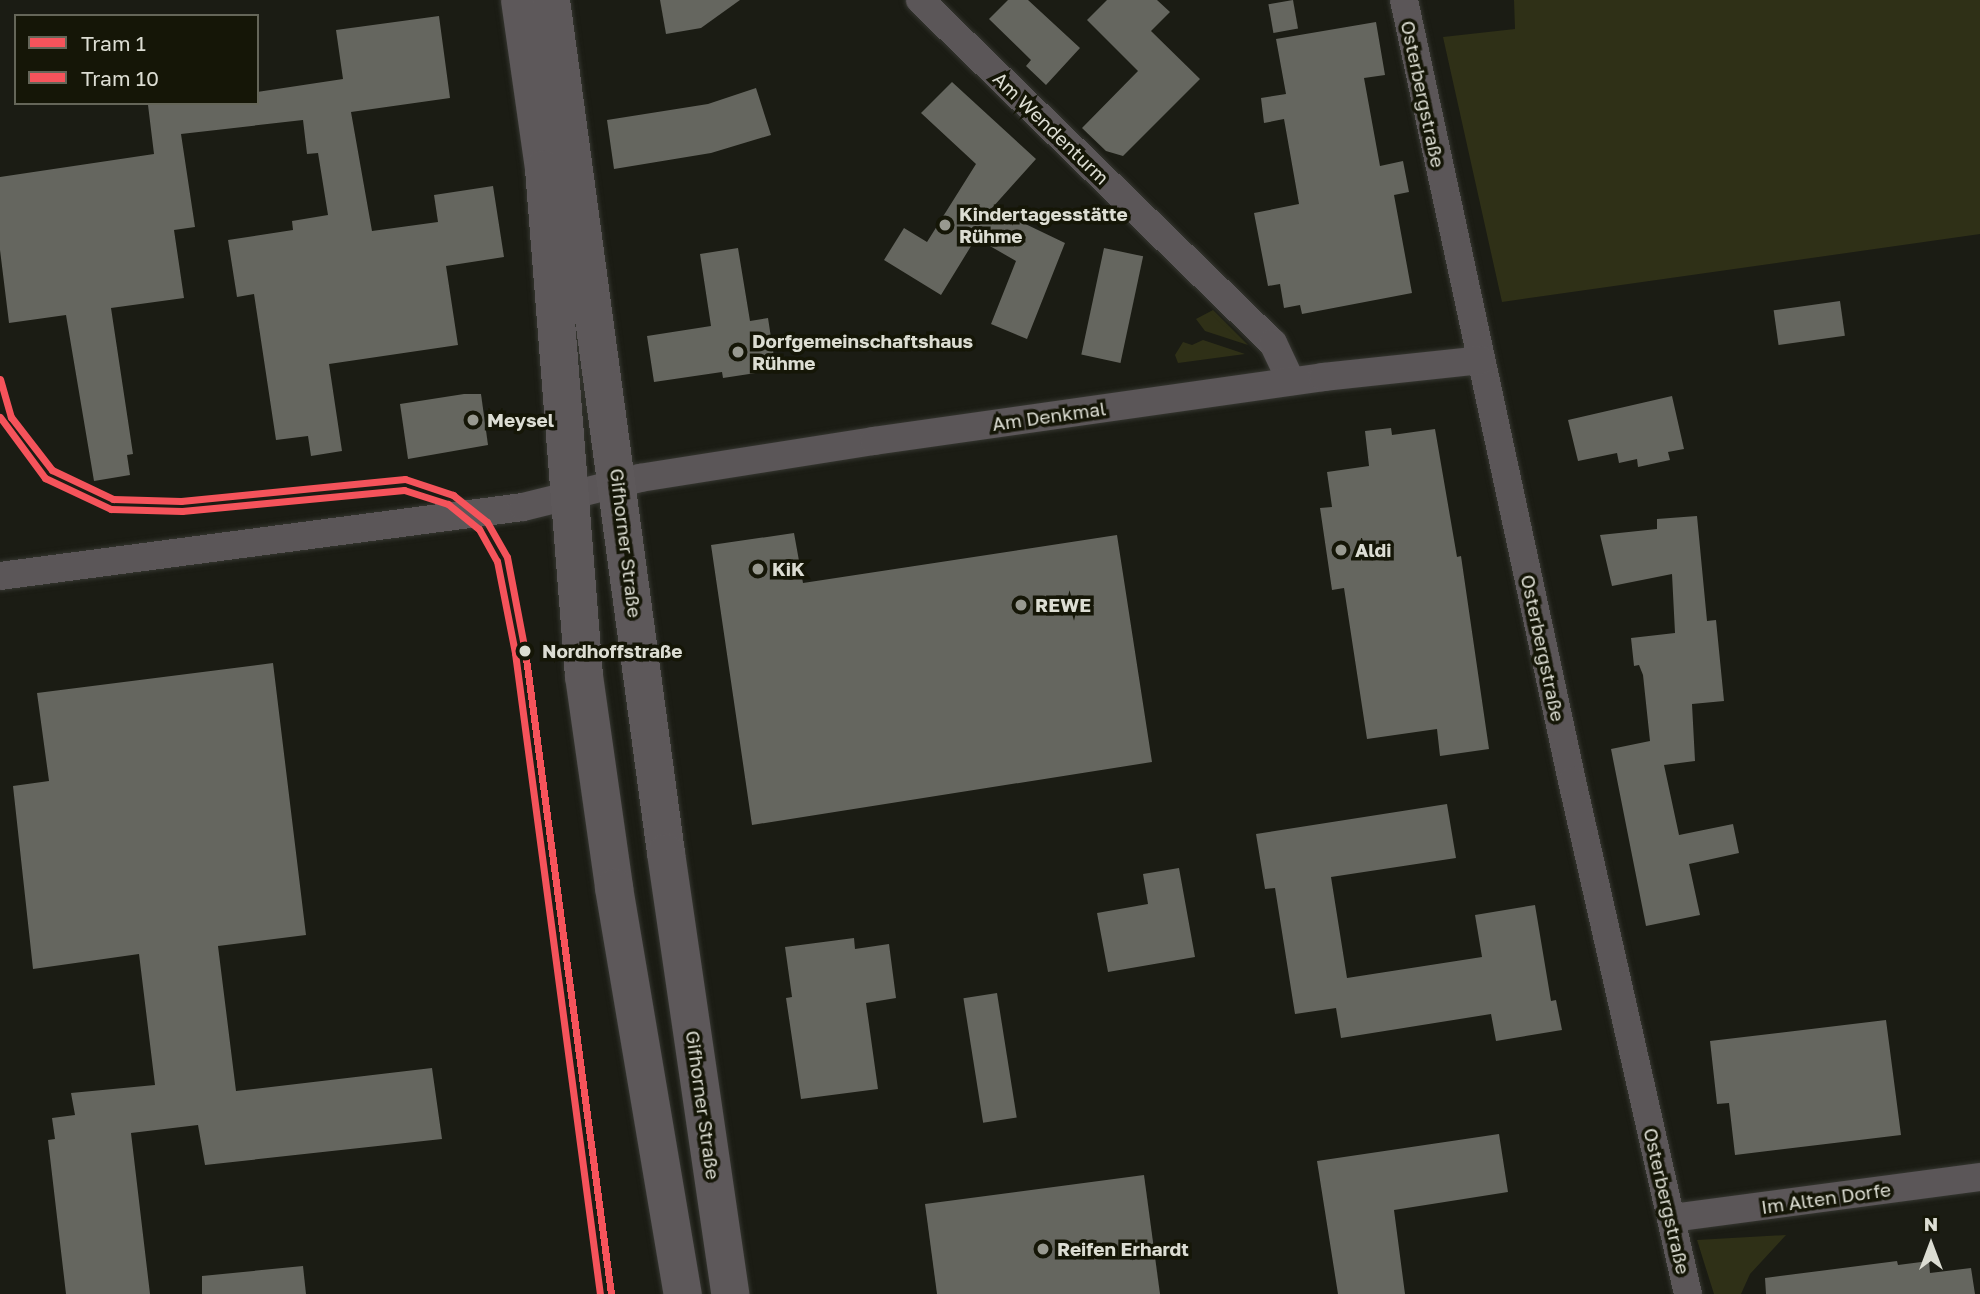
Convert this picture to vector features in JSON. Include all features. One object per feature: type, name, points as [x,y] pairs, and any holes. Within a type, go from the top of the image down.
[{"type":"main road","points":[[520,0],[545,182],[567,497],[584,676],[614,888],[683,1294]]},
{"type":"main road","name":"Gifhorner Straße","points":[[551,0],[666,853],[730,1294]]},
{"type":"street","name":"Am Wendenturm","points":[[920,0],[1273,343],[1292,381]]},
{"type":"street","name":"Osterbergstraße","points":[[1405,0],[1481,360],[1688,1294]]},
{"type":"street","name":"Am Denkmal","points":[[567,497],[618,483],[1292,381],[1481,360]]},
{"type":"street","points":[[0,576],[523,507],[567,497]]},
{"type":"street","name":"Im Alten Dorfe","points":[[1672,1218],[1980,1177]]},
{"type":"green space","points":[[1514,0],[1980,0],[1980,234],[1502,302],[1443,37],[1515,29]]},
{"type":"green space","points":[[1213,310],[1248,345],[1205,331],[1196,319]]},
{"type":"green space","points":[[1203,340],[1245,354],[1178,363],[1175,355],[1183,342],[1192,345]]},
{"type":"green space","points":[[1786,1235],[1750,1274],[1741,1294],[1714,1294],[1697,1240]]},
{"type":"building","points":[[660,0],[740,0],[701,28],[666,34]]},
{"type":"building","points":[[1008,0],[1028,0],[1080,48],[1046,85],[1026,66],[1031,60],[989,19]]},
{"type":"building","points":[[1107,0],[1157,0],[1170,12],[1151,31],[1200,79],[1123,156],[1106,151],[1082,128],[1138,71],[1087,20]]},
{"type":"building","points":[[1293,0],[1298,29],[1273,33],[1268,4]]},
{"type":"building","points":[[439,16],[450,98],[351,112],[372,231],[438,222],[434,195],[493,186],[504,257],[446,266],[458,345],[329,364],[342,451],[311,456],[308,436],[276,440],[254,294],[237,297],[228,240],[293,230],[292,221],[328,215],[318,153],[307,154],[303,120],[181,134],[195,227],[174,230],[184,298],[111,308],[133,454],[127,455],[130,475],[94,481],[66,315],[9,323],[0,250],[0,177],[154,154],[148,105],[259,105],[259,92],[343,79],[336,30]]},
{"type":"building","points":[[1376,22],[1385,75],[1364,78],[1380,166],[1403,161],[1409,192],[1394,195],[1412,293],[1302,314],[1300,305],[1284,308],[1280,284],[1268,286],[1254,213],[1299,204],[1284,119],[1264,123],[1261,98],[1286,94],[1276,39]]},
{"type":"building","points":[[952,82],[1036,159],[992,208],[1065,243],[1027,339],[991,324],[1016,261],[976,238],[941,295],[884,260],[904,228],[927,242],[976,164],[921,113]]},
{"type":"building","points":[[756,88],[771,135],[711,153],[614,169],[607,120],[708,104]]},
{"type":"building","points":[[738,248],[750,321],[768,318],[776,370],[723,378],[722,372],[654,382],[647,336],[711,326],[700,254]]},
{"type":"building","points":[[1104,248],[1143,256],[1120,363],[1081,355]]},
{"type":"building","points":[[1840,301],[1845,336],[1779,345],[1774,310]]},
{"type":"building","points":[[481,394],[488,445],[408,459],[400,404]]},
{"type":"building","points":[[1672,396],[1684,449],[1668,452],[1670,460],[1638,467],[1637,459],[1619,463],[1617,453],[1578,461],[1568,420]]},
{"type":"building","points":[[1391,428],[1392,435],[1435,429],[1457,557],[1461,556],[1489,749],[1440,756],[1437,729],[1367,739],[1344,588],[1332,590],[1320,508],[1332,507],[1327,472],[1369,466],[1365,431]]},
{"type":"building","points":[[1697,516],[1707,621],[1716,620],[1724,701],[1692,704],[1695,761],[1664,765],[1679,835],[1733,824],[1739,853],[1689,864],[1700,915],[1646,926],[1611,749],[1650,741],[1643,675],[1639,665],[1634,666],[1631,638],[1675,633],[1672,574],[1612,586],[1600,535],[1657,529],[1657,519]]},
{"type":"building","points":[[794,533],[803,583],[1117,535],[1152,762],[752,825],[711,545]]},
{"type":"building","points":[[273,663],[306,935],[218,946],[236,1091],[432,1068],[442,1139],[205,1165],[198,1125],[131,1133],[150,1294],[66,1294],[48,1140],[55,1139],[52,1118],[75,1115],[71,1093],[155,1085],[139,954],[33,969],[13,786],[49,781],[37,693]]},
{"type":"building","points":[[1447,804],[1456,858],[1331,877],[1347,978],[1482,957],[1475,915],[1535,905],[1551,1001],[1556,1000],[1562,1030],[1496,1041],[1491,1014],[1341,1038],[1336,1008],[1295,1014],[1275,888],[1265,889],[1256,834]]},
{"type":"building","points":[[1179,868],[1195,957],[1108,972],[1097,913],[1148,904],[1143,874]]},
{"type":"building","points":[[854,938],[855,949],[889,944],[896,998],[866,1003],[878,1089],[801,1099],[786,998],[792,997],[785,947]]},
{"type":"building","points":[[997,993],[1017,1117],[983,1123],[963,998]]},
{"type":"building","points":[[1886,1020],[1901,1135],[1735,1155],[1729,1103],[1717,1104],[1710,1041]]},
{"type":"building","points":[[1499,1134],[1508,1192],[1394,1210],[1405,1294],[1338,1294],[1317,1161]]},
{"type":"building","name":"Reifen Erhardt","points":[[1144,1175],[1160,1294],[937,1294],[925,1204]]},
{"type":"building","points":[[1897,1261],[1898,1265],[1929,1261],[1930,1273],[1971,1268],[1975,1294],[1766,1294],[1765,1278]]},
{"type":"building","points":[[303,1266],[306,1294],[202,1294],[202,1276]]},
{"type":"tram line","name":"1","points":[[0,379],[11,417],[52,470],[113,499],[181,501],[405,479],[453,495],[487,522],[507,557],[525,651],[611,1294]]},
{"type":"tram line","name":"10","points":[[0,417],[45,478],[111,509],[182,511],[404,490],[448,504],[479,529],[497,561],[515,653],[600,1294]]},
{"type":"place","name":"Kindertagesstätte Rühme","points":[[945,225]]},
{"type":"place","name":"Dorfgemeinschaftshaus Rühme","points":[[738,352]]},
{"type":"place","name":"Meysel","points":[[473,420]]},
{"type":"place","name":"Aldi","points":[[1341,550]]},
{"type":"place","name":"KiK","points":[[758,569]]},
{"type":"place","name":"REWE","points":[[1021,605]]},
{"type":"place","name":"Nordhoffstraße","points":[[525,651]]},
{"type":"place","name":"Reifen Erhardt","points":[[1043,1249]]}]
